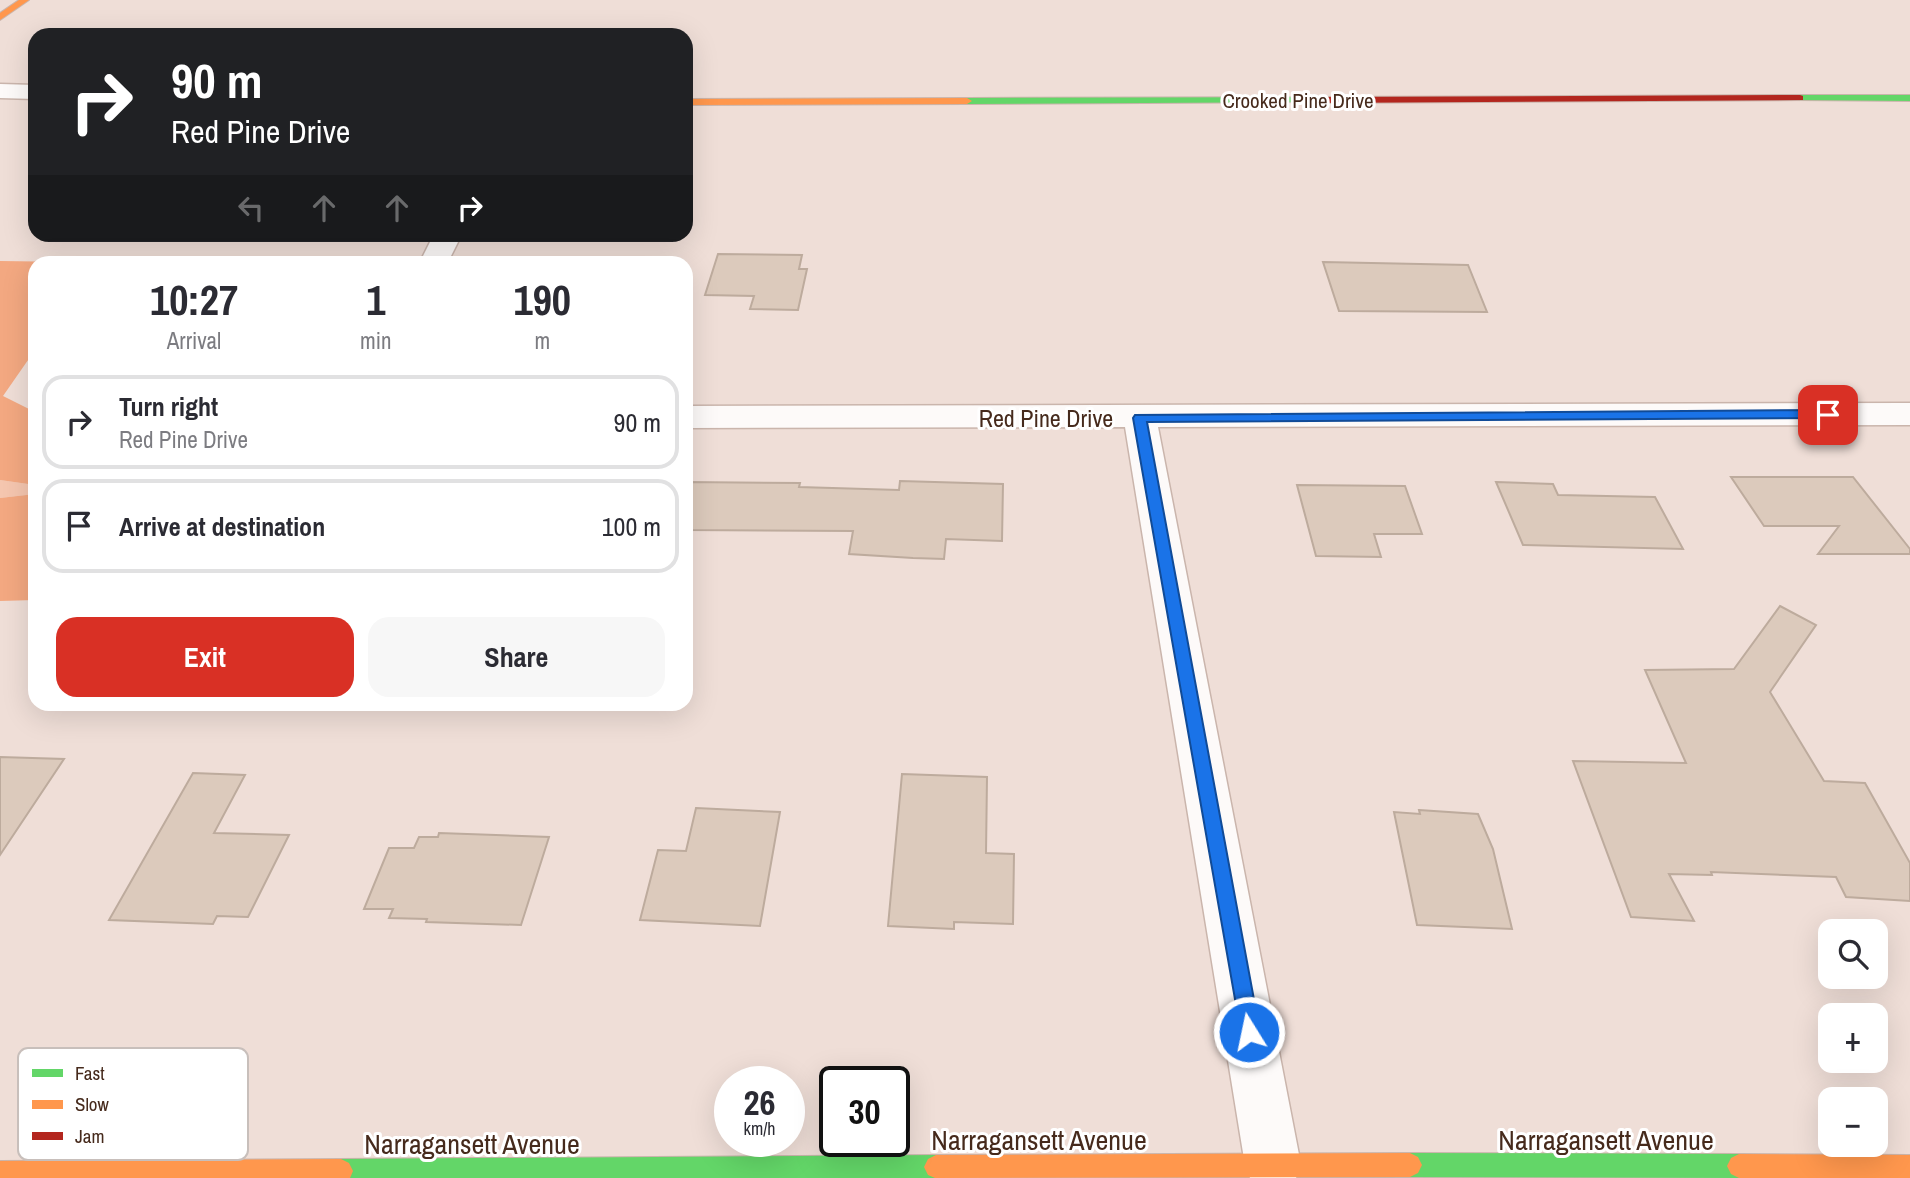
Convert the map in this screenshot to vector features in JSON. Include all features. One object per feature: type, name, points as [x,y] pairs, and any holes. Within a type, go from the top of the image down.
[{"type":"street","points":[[0,17],[25,0]]},
{"type":"street","points":[[0,91],[28,92]]},
{"type":"street","name":"Crooked Pine Drive","points":[[693,102],[1910,98]]},
{"type":"street","name":"Red Pine Drive","points":[[693,417],[1910,414]]},
{"type":"street","points":[[1140,418],[1273,1165]]},
{"type":"street","name":"Narragansett Avenue","points":[[0,1173],[1273,1165],[1910,1167]]},
{"type":"shaded area","points":[[0,261],[28,261],[28,360],[3,396],[28,408],[28,484],[0,480]]},
{"type":"shaded area","points":[[0,480],[28,484],[28,495],[0,498]]},
{"type":"shaded area","points":[[28,495],[28,600],[0,601],[0,498]]},
{"type":"building","points":[[718,254],[802,255],[799,269],[807,269],[798,310],[750,309],[754,296],[705,295]]},
{"type":"building","points":[[1323,262],[1468,265],[1487,312],[1339,311]]},
{"type":"building","points":[[1731,477],[1853,477],[1910,549],[1910,554],[1818,554],[1839,526],[1764,526]]},
{"type":"building","points":[[900,481],[1003,484],[1002,541],[946,539],[944,559],[913,558],[849,554],[853,531],[693,530],[693,482],[800,483],[799,487],[899,490]]},
{"type":"building","points":[[1496,482],[1553,484],[1558,495],[1655,497],[1683,549],[1523,545]]},
{"type":"building","points":[[1297,485],[1405,486],[1422,534],[1374,534],[1381,557],[1316,556]]},
{"type":"building","points":[[1780,606],[1816,625],[1770,692],[1824,781],[1865,783],[1910,863],[1910,901],[1846,897],[1836,877],[1711,872],[1712,875],[1669,874],[1694,921],[1631,917],[1573,761],[1686,763],[1645,670],[1734,669]]},
{"type":"building","points":[[0,757],[64,759],[0,855]]},
{"type":"building","points":[[193,773],[245,775],[214,833],[289,835],[248,917],[217,916],[213,924],[109,920]]},
{"type":"building","points":[[902,774],[987,777],[986,853],[1014,854],[1013,924],[954,922],[954,929],[888,926]]},
{"type":"building","points":[[696,808],[780,812],[760,926],[640,920],[658,850],[686,851]]},
{"type":"building","points":[[1419,810],[1478,814],[1493,849],[1512,929],[1417,925],[1394,812],[1420,814]]},
{"type":"building","points":[[439,833],[549,837],[521,925],[426,922],[427,919],[389,918],[393,909],[364,909],[389,848],[414,848],[419,837],[438,837]]},
{"type":"traffic: fast","points":[[1800,98],[1910,98]]},
{"type":"traffic: fast","points":[[967,101],[1317,100]]},
{"type":"traffic: fast","points":[[1410,1165],[1739,1166]]},
{"type":"traffic: fast","points":[[341,1171],[936,1167]]},
{"type":"traffic: slow","points":[[0,17],[25,0]]},
{"type":"traffic: slow","points":[[693,102],[967,101]]},
{"type":"traffic: slow","points":[[936,1167],[1410,1165]]},
{"type":"traffic: slow","points":[[1739,1166],[1910,1167]]},
{"type":"traffic: slow","points":[[0,1173],[341,1171]]},
{"type":"traffic: jam","points":[[1317,100],[1800,98]]},
{"type":"route","points":[[1249,1032],[1140,418],[1828,415]]}]
